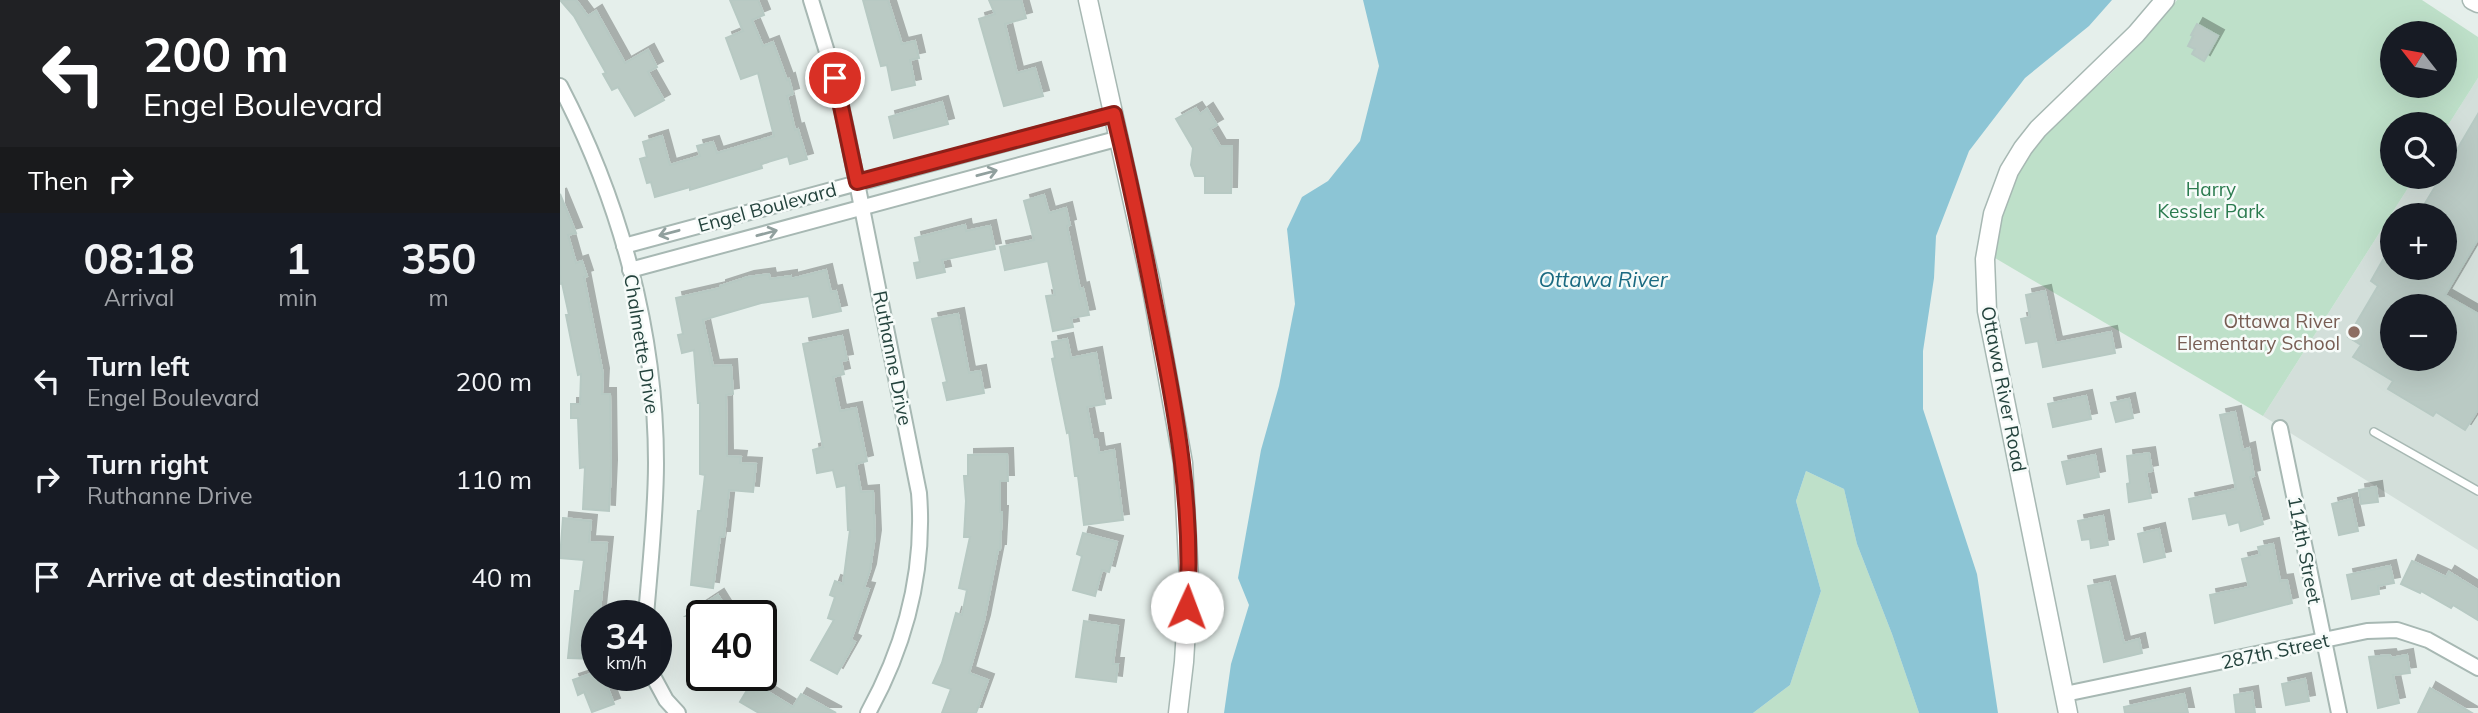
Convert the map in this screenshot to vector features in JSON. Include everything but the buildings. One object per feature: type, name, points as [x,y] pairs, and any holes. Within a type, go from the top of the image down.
[{"type":"street","name":"Ruthanne Drive","points":[[811,0],[835,78],[857,182],[913,453],[920,517],[917,577],[905,629],[887,678],[868,713]]},
{"type":"street","points":[[1088,0],[1161,334],[1183,463],[1189,579],[1178,713]]},
{"type":"street","name":"Ottawa River Road","points":[[2068,713],[1987,311],[1985,259],[1993,214],[2010,171],[2023,148],[2038,129],[2136,34],[2165,0]]},
{"type":"street","points":[[2472,0],[2478,3]]},
{"type":"street","name":"Chalmette Drive","points":[[560,86],[590,149],[624,246],[648,358],[655,438],[653,536],[647,600]]},
{"type":"street","name":"Engel Boulevard","points":[[624,246],[1114,114]]},
{"type":"street","name":"Engel Boulevard","points":[[630,270],[1120,138]]},
{"type":"street","name":"114th Street","points":[[2280,428],[2339,713]]},
{"type":"street","name":"287th Street","points":[[2065,694],[2367,631],[2397,630],[2428,639],[2478,668]]},
{"type":"street","points":[[661,691],[678,713]]},
{"type":"lane","points":[[2374,432],[2478,491]]},
{"type":"shaded area","name":"Ottawa River Elementary School","points":[[2478,78],[2478,550],[2263,416],[2380,232],[2380,280],[2457,280],[2457,203],[2398,203],[2407,189],[2457,189],[2456,112]]},
{"type":"green space","name":"Harry Kessler Park","points":[[2177,0],[2422,0],[2454,21],[2380,21],[2380,98],[2457,98],[2457,23],[2478,37],[2478,78],[2456,112],[2380,112],[2380,189],[2407,189],[2398,203],[2380,203],[2380,232],[2263,416],[1995,258],[2001,216],[2016,178],[2027,160],[2052,127],[2144,39]]},
{"type":"green space","points":[[1806,471],[1844,489],[1857,544],[1919,713],[1753,713],[1790,685],[1821,591],[1796,501]]},
{"type":"water","name":"Ottawa River","points":[[1363,0],[2112,0],[2089,26],[2025,78],[1969,151],[1936,236],[1934,278],[1923,351],[1923,409],[1977,574],[1998,713],[1919,713],[1857,544],[1844,489],[1806,471],[1796,501],[1821,591],[1790,685],[1753,713],[1224,713],[1231,664],[1249,605],[1238,578],[1261,450],[1279,386],[1295,304],[1287,229],[1302,197],[1328,181],[1360,141],[1379,66]]},
{"type":"place","name":"Ottawa River Elementary School","points":[[2354,332]]},
{"type":"route","points":[[835,78],[857,182],[1114,114],[1151,284],[1183,463],[1189,579],[1187,607]]}]
